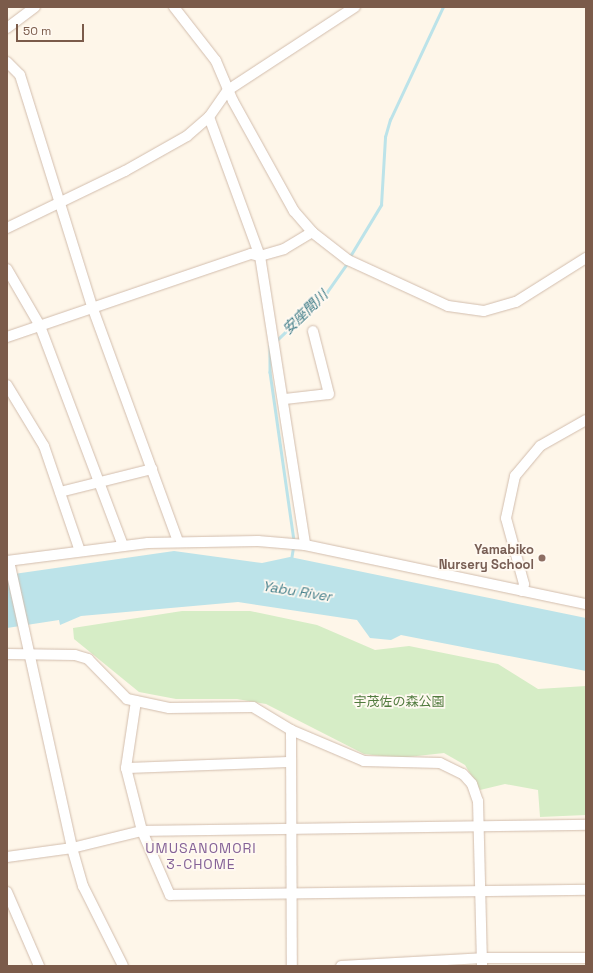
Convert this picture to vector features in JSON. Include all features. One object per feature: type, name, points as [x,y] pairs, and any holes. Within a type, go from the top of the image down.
[{"type":"street","points":[[7,28],[35,7]]},
{"type":"street","points":[[174,7],[216,61],[228,90],[275,179],[294,211],[312,232],[354,262],[415,293],[467,311],[484,311],[516,302],[586,258]]},
{"type":"street","points":[[7,228],[126,171],[187,136],[210,118],[228,90],[354,7]]},
{"type":"street","points":[[7,62],[20,75],[58,203],[93,309],[178,541]]},
{"type":"street","points":[[210,118],[260,256],[285,399],[305,545]]},
{"type":"street","points":[[7,337],[251,254],[260,256],[298,243],[312,232]]},
{"type":"street","points":[[7,269],[40,326],[123,546]]},
{"type":"street","points":[[285,399],[329,394],[313,331]]},
{"type":"street","points":[[7,385],[44,446],[80,551]]},
{"type":"street","points":[[522,591],[524,584],[506,518],[513,482],[540,446],[586,420]]},
{"type":"street","points":[[60,492],[152,469]]},
{"type":"street","points":[[123,966],[83,886],[72,848],[9,564],[80,551],[123,546],[178,541],[258,541],[305,545],[586,604]]},
{"type":"street","points":[[7,654],[28,652],[88,659],[127,699],[169,708],[253,707],[291,730],[364,761],[397,764],[423,761],[452,768],[472,784],[481,828],[482,962]]},
{"type":"street","points":[[136,701],[126,768],[142,831],[170,895],[481,889],[586,890]]},
{"type":"street","points":[[291,730],[290,829],[293,892],[292,966]]},
{"type":"street","points":[[126,768],[290,762]]},
{"type":"street","points":[[7,857],[72,848],[142,831],[481,828],[586,825]]},
{"type":"street","points":[[7,892],[39,966]]},
{"type":"street","points":[[341,966],[586,958]]},
{"type":"green space","name":"宇茂佐の森公園","points":[[182,611],[250,611],[317,625],[375,650],[409,646],[498,664],[538,689],[586,686],[586,815],[540,817],[538,790],[505,784],[480,790],[465,765],[444,753],[399,758],[364,754],[266,704],[237,699],[176,699],[139,692],[74,639],[73,628]]},
{"type":"water","name":"Yabu River","points":[[174,551],[262,563],[290,557],[586,618],[586,671],[401,635],[391,640],[370,638],[357,620],[238,602],[81,616],[60,625],[59,620],[7,628],[7,575]]},
{"type":"waterway","name":"安座間川","points":[[349,258],[381,205],[385,137],[390,120],[443,7]]},
{"type":"waterway","name":"安座間川","points":[[277,340],[327,292],[347,263]]},
{"type":"waterway","name":"安座間川","points":[[270,346],[270,372],[294,541]]},
{"type":"waterway","name":"安座間川","points":[[291,560],[293,548]]},
{"type":"place","name":"Yamabiko Nursery School","points":[[542,558]]},
{"type":"district","name":"UMUSANOMORI 3-CHOME","points":[[201,856]]}]
